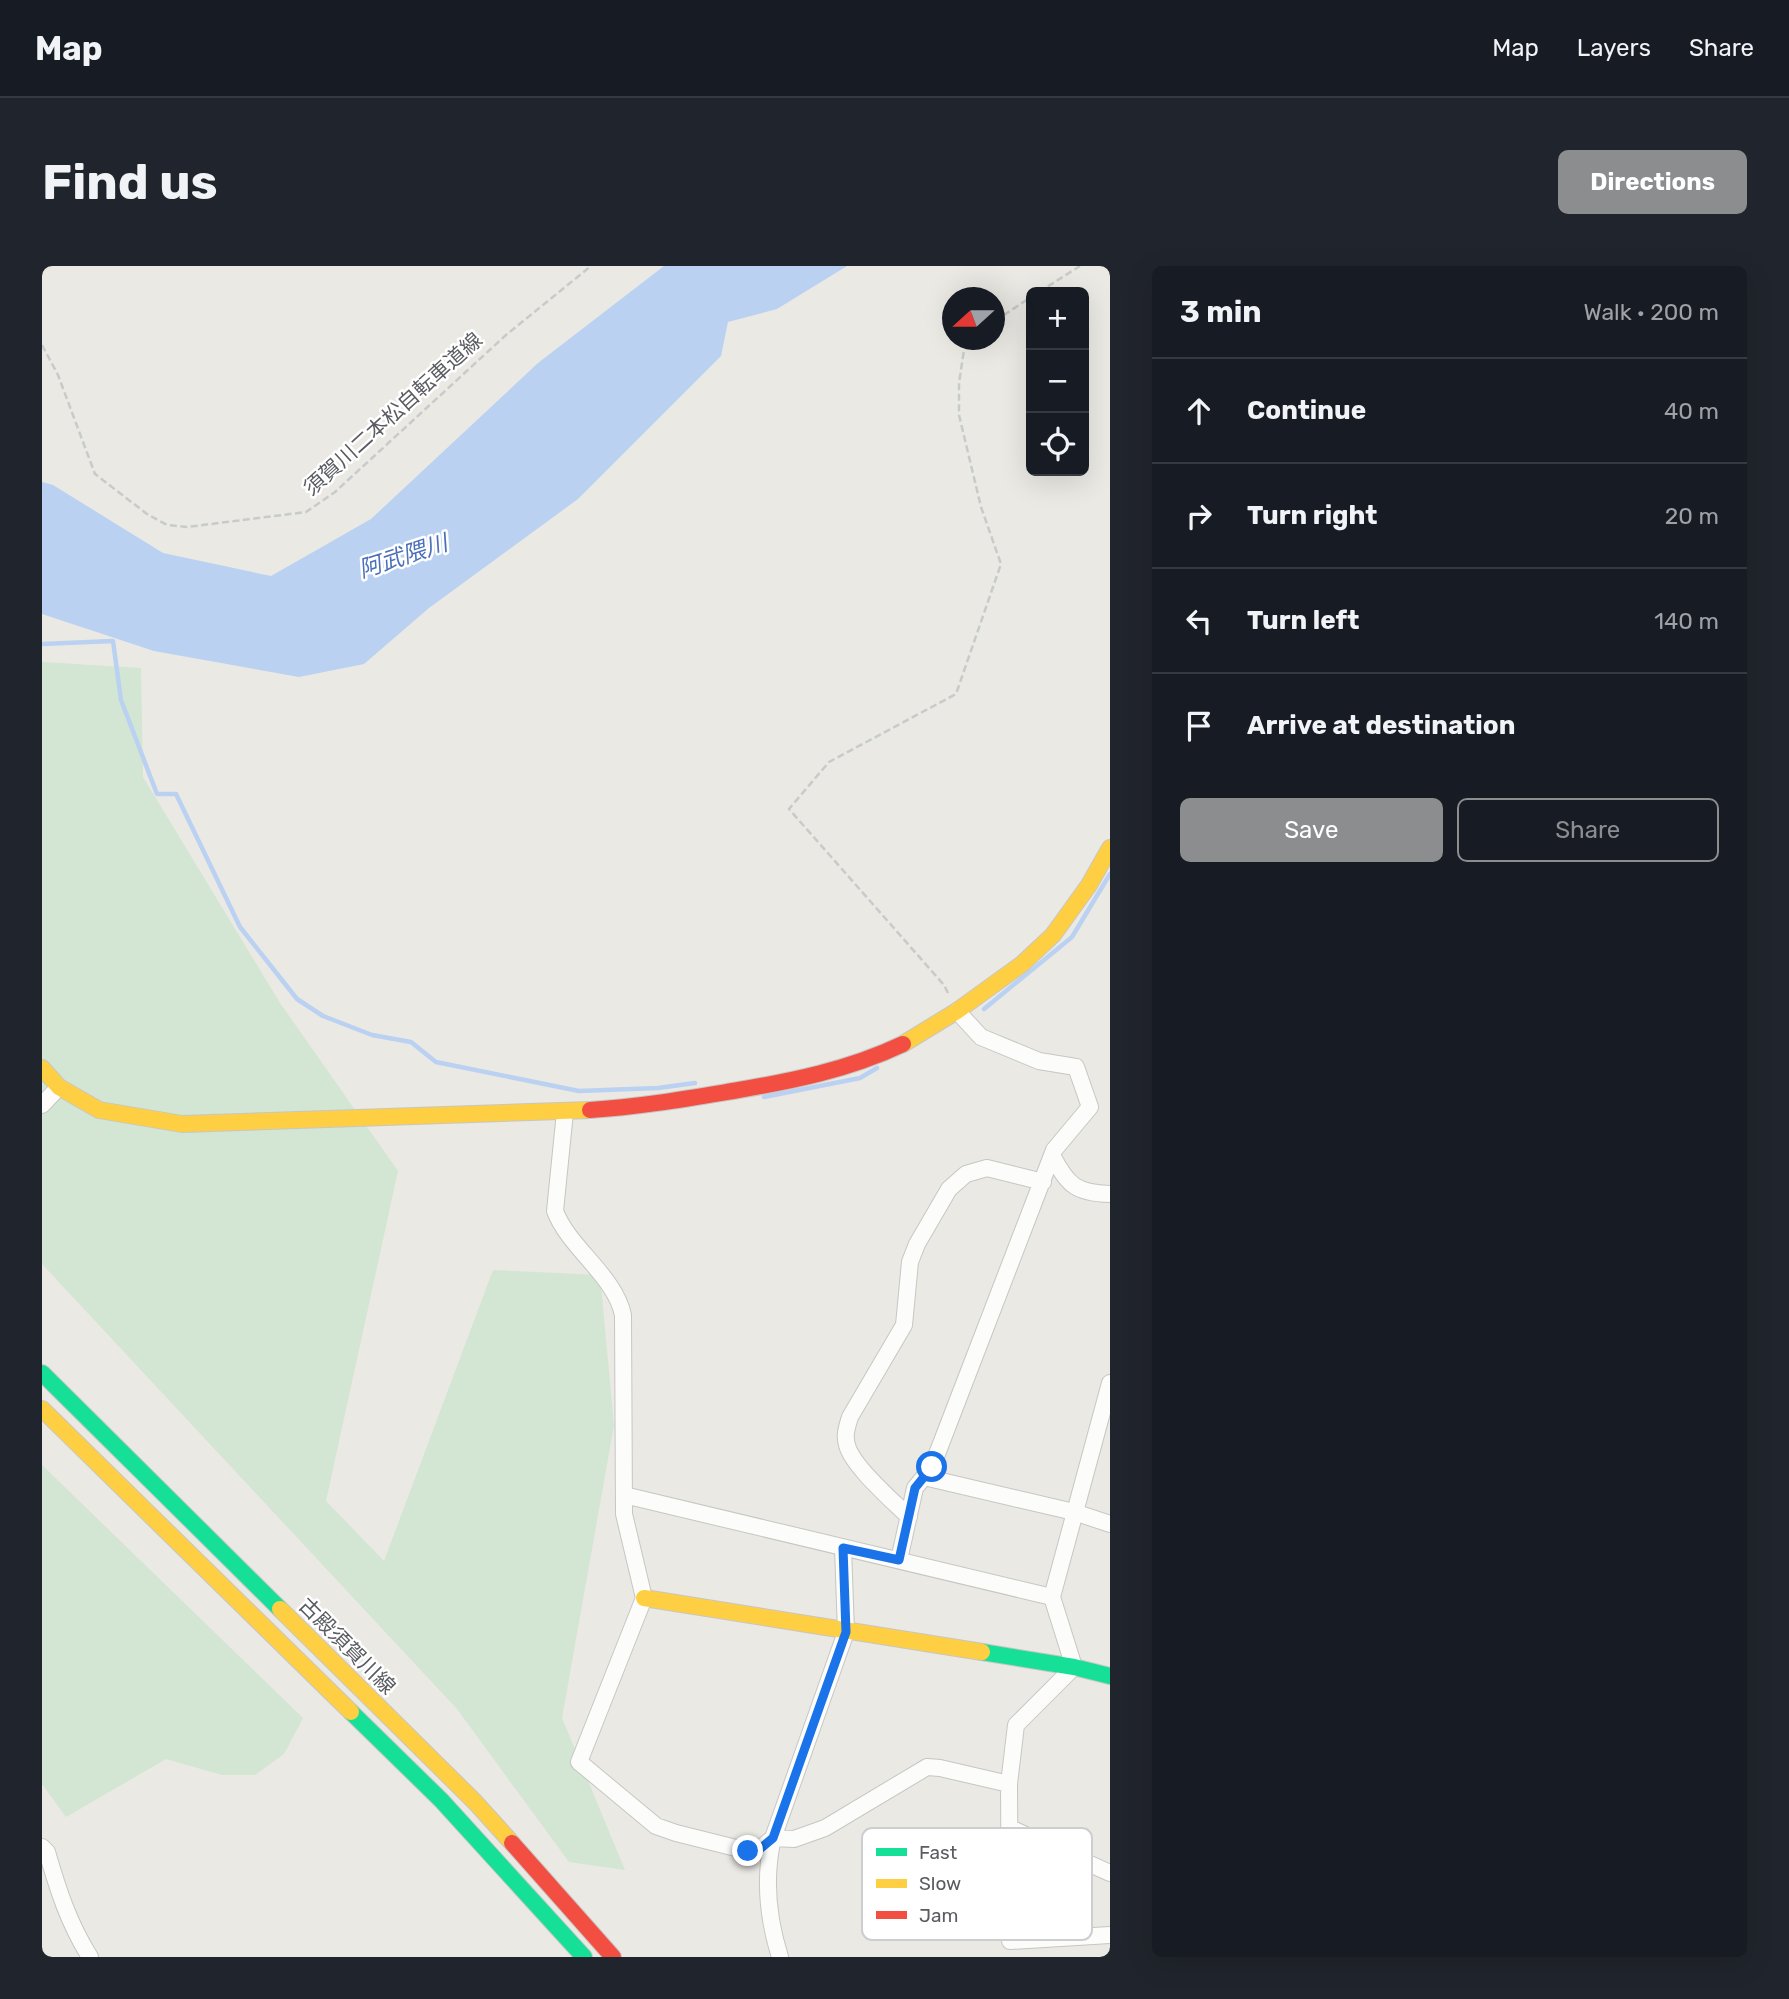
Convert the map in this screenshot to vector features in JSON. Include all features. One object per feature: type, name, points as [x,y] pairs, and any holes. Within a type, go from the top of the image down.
[{"type":"street","points":[[42,1068],[59,1087],[99,1110],[182,1124],[565,1112],[643,1107],[812,1077],[870,1060],[908,1042],[1022,964],[1053,935],[1089,886],[1110,848]]},
{"type":"street","points":[[899,1560],[915,1488],[932,1467],[1054,1150],[1090,1107],[1076,1067],[1039,1061],[981,1037],[957,1011]]},
{"type":"street","points":[[42,1105],[59,1087]]},
{"type":"street","points":[[565,1112],[555,1211],[561,1226],[584,1252],[621,1303],[624,1514],[644,1598],[579,1762],[656,1825],[676,1833],[748,1851],[761,1848],[773,1838],[794,1839],[825,1828],[928,1768],[940,1768],[1009,1784]]},
{"type":"street","points":[[1053,1157],[1064,1178],[1076,1188],[1086,1192],[1110,1194]]},
{"type":"street","points":[[909,1517],[852,1458],[846,1443],[846,1431],[850,1418],[904,1325],[910,1262],[917,1244],[949,1189],[966,1174],[987,1168],[1043,1182]]},
{"type":"street","name":"古殿須賀川線","points":[[42,1373],[475,1802],[613,1957]]},
{"type":"street","points":[[1074,1667],[1052,1597],[1074,1512],[1106,1412],[1110,1383]]},
{"type":"street","name":"古殿須賀川線","points":[[42,1409],[441,1800],[584,1957]]},
{"type":"street","points":[[924,1476],[1074,1512],[1110,1524]]},
{"type":"street","points":[[624,1495],[1052,1597]]},
{"type":"street","points":[[780,1957],[769,1905],[769,1855],[846,1632],[843,1548]]},
{"type":"street","points":[[644,1598],[1074,1667],[1110,1676]]},
{"type":"street","points":[[1010,1828],[1009,1784],[1016,1726],[1074,1667]]},
{"type":"street","points":[[42,1847],[47,1853],[76,1935],[90,1957]]},
{"type":"street","points":[[1092,1865],[1110,1873]]},
{"type":"street","points":[[1092,1937],[1110,1936]]},
{"type":"street","points":[[1010,1940],[1030,1940]]},
{"type":"path","name":"須賀川二本松自転車道線","points":[[42,345],[58,375],[95,474],[146,514],[167,525],[187,527],[306,512],[335,492],[506,335],[591,266]]},
{"type":"path","points":[[1047,287],[1080,266]]},
{"type":"path","points":[[1005,315],[1026,301]]},
{"type":"path","points":[[957,1011],[944,985],[789,809],[830,762],[956,694],[1000,564],[981,507],[959,415],[959,383],[964,350]]},
{"type":"green space","points":[[42,662],[141,668],[143,777],[280,1003],[398,1171],[326,1501],[384,1561],[493,1270],[600,1275],[614,1425],[562,1718],[625,1870],[569,1862],[457,1709],[42,1264]]},
{"type":"green space","points":[[42,1465],[303,1718],[284,1754],[255,1775],[222,1775],[166,1759],[66,1817],[42,1784]]},
{"type":"water","name":"阿武隈川","points":[[664,266],[847,266],[777,309],[728,322],[721,356],[578,499],[429,608],[364,664],[299,677],[154,651],[42,614],[42,482],[53,485],[163,553],[271,576],[371,519],[538,363]]},
{"type":"waterway","points":[[42,644],[113,641],[121,700],[157,794],[176,794],[240,927],[297,999],[323,1016],[372,1035],[411,1042],[436,1062],[579,1091],[658,1088],[695,1083]]},
{"type":"waterway","points":[[984,1009],[1072,937],[1110,874]]},
{"type":"waterway","points":[[764,1097],[860,1078],[877,1068]]},
{"type":"traffic: fast","points":[[42,1373],[280,1609]]},
{"type":"traffic: fast","points":[[982,1652],[1074,1667],[1110,1676]]},
{"type":"traffic: fast","points":[[351,1712],[441,1800],[584,1957]]},
{"type":"traffic: slow","points":[[903,1044],[957,1011],[1022,964],[1053,935],[1089,885],[1110,848]]},
{"type":"traffic: slow","points":[[42,1068],[59,1087],[99,1110],[182,1124],[590,1110]]},
{"type":"traffic: slow","points":[[42,1409],[351,1712]]},
{"type":"traffic: slow","points":[[644,1598],[982,1652]]},
{"type":"traffic: slow","points":[[280,1609],[475,1802],[512,1843]]},
{"type":"traffic: jam","points":[[590,1110],[680,1100],[798,1079],[841,1068],[903,1044]]},
{"type":"traffic: jam","points":[[512,1843],[613,1957]]},
{"type":"route","points":[[748,1851],[765,1846],[773,1838],[846,1632],[843,1548],[899,1560],[915,1488],[932,1467]]}]
